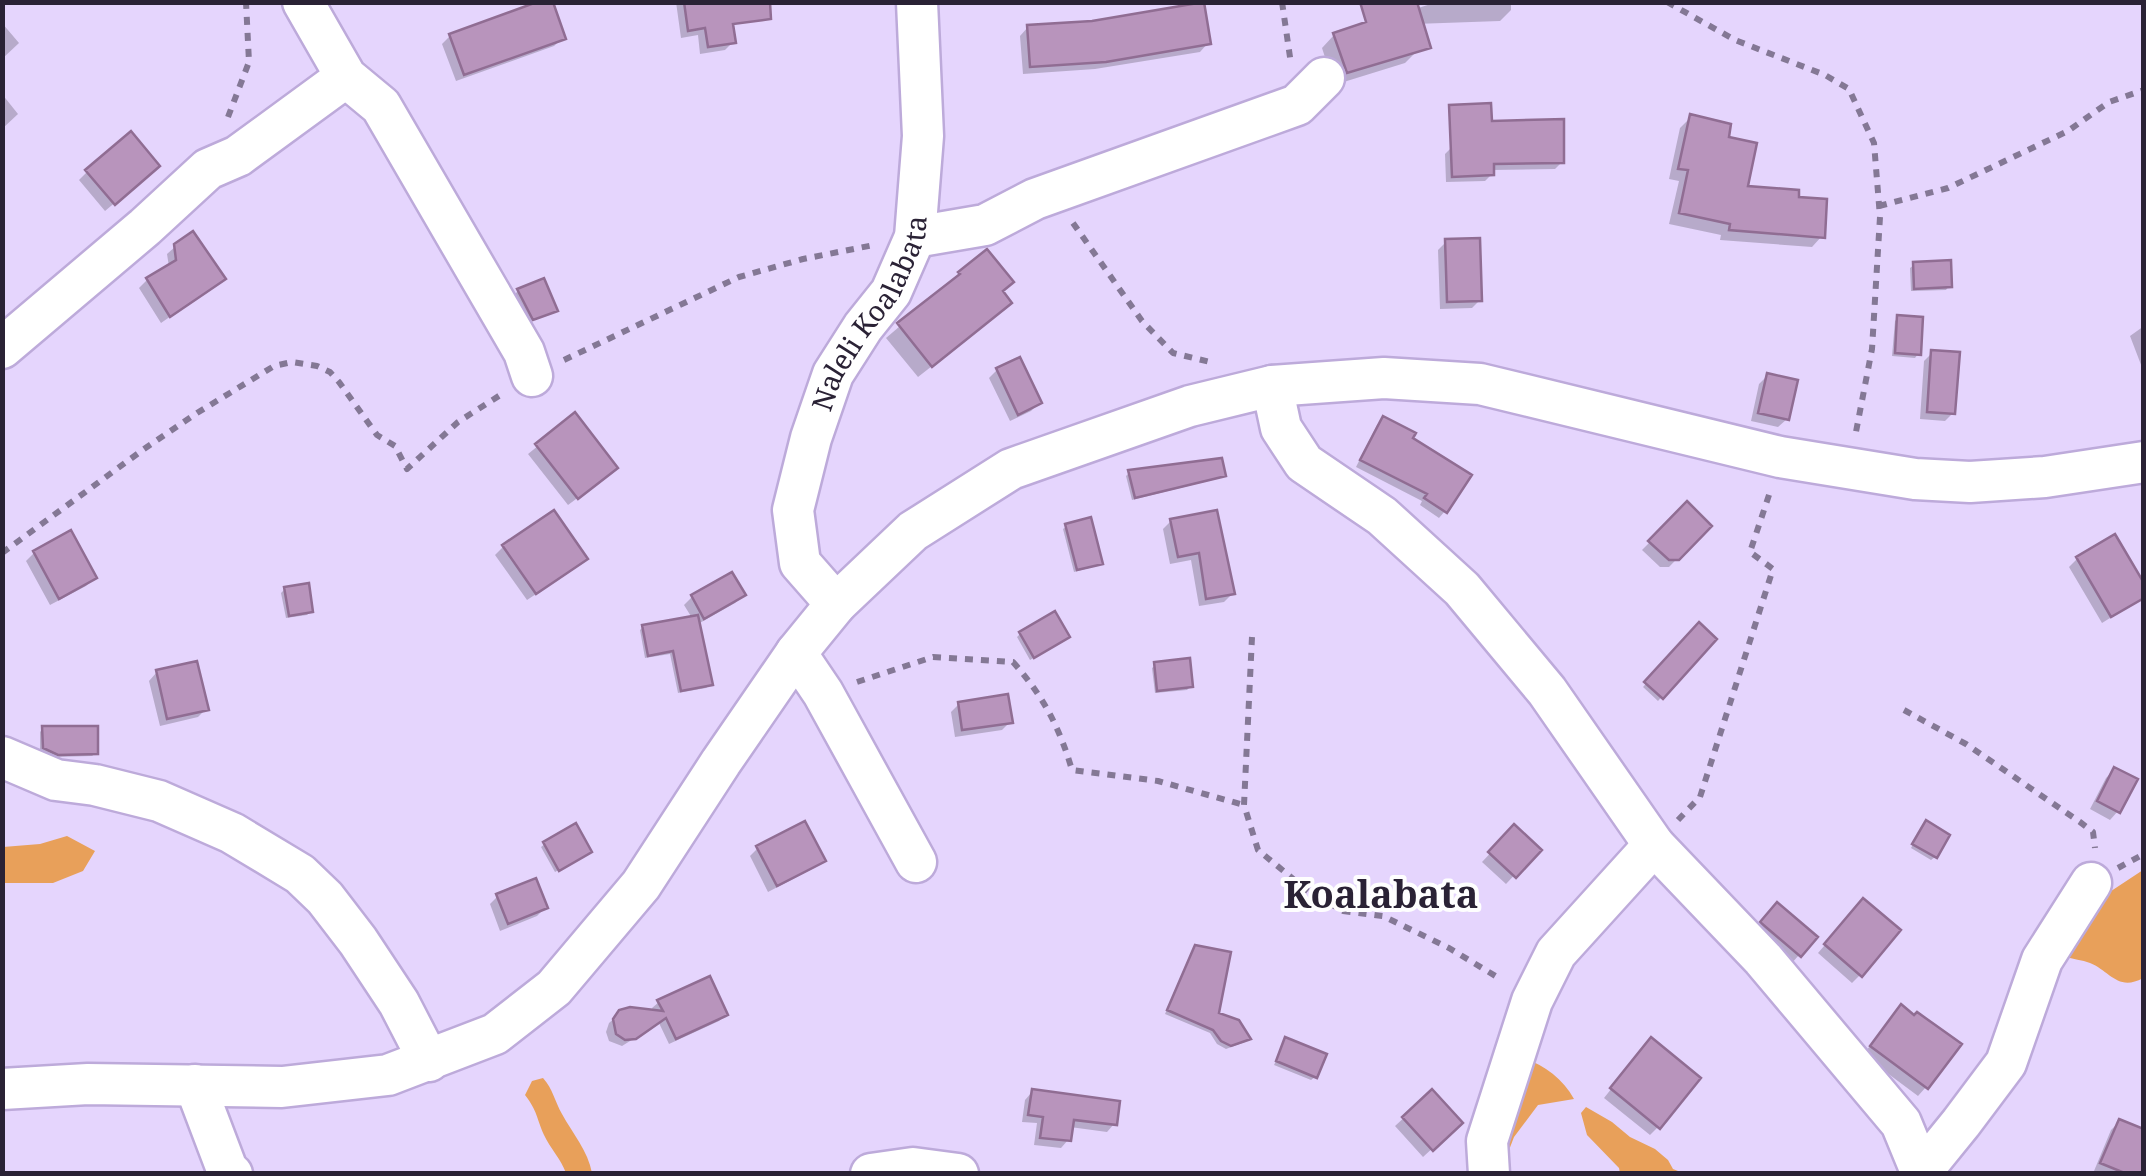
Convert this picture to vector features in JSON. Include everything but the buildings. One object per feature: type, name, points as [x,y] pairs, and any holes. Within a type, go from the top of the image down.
[{"type":"street","points":[[303,2],[346,77],[380,106],[524,352],[532,376]]},
{"type":"street","name":"Naleli Koalabata","points":[[836,604],[800,563],[793,510],[811,438],[834,374],[862,326],[891,292],[915,237],[923,136],[917,2]]},
{"type":"street","points":[[2,348],[208,169],[238,156],[346,77]]},
{"type":"street","points":[[915,237],[985,224],[1036,200],[1310,92]]},
{"type":"street","points":[[2,1089],[88,1084],[282,1087],[388,1075],[495,1034],[554,988],[641,885],[796,653],[836,604],[913,531],[1011,468],[1190,406],[1252,390],[1384,378],[1480,384],[1780,457],[1915,478],[1970,482],[2144,462]]},
{"type":"street","points":[[1252,390],[1304,462],[1382,516],[1462,588],[1547,691],[1654,845],[1764,960],[1901,1122],[1923,1173],[2006,1062],[2042,960],[2090,884]]},
{"type":"street","points":[[796,653],[823,693],[916,862]]},
{"type":"street","points":[[2,756],[56,780],[159,801],[232,834],[300,874],[325,898],[358,941],[399,1003],[429,1061]]},
{"type":"street","points":[[1489,1174],[1486,1141],[1532,1002],[1556,954],[1654,845]]},
{"type":"street","points":[[194,1084],[232,1174]]},
{"type":"street","points":[[871,1174],[913,1168],[958,1174]]},
{"type":"path","points":[[208,169],[249,62],[246,2]]},
{"type":"path","points":[[1282,2],[1310,92]]},
{"type":"path","points":[[1667,2],[1735,40],[1825,75],[1849,89],[1874,143],[1878,206],[1872,349],[1849,468]]},
{"type":"path","points":[[1878,206],[1948,188],[2068,131],[2109,102],[2144,90]]},
{"type":"path","points":[[1053,194],[1142,321],[1173,352],[1212,363],[1252,390]]},
{"type":"path","points":[[2,553],[157,440],[274,366],[292,362],[330,372],[377,436],[395,446],[408,469],[458,422],[532,376],[739,277],[803,259],[915,237]]},
{"type":"path","points":[[1654,845],[1700,797],[1773,569],[1750,552],[1780,457]]},
{"type":"path","points":[[1252,637],[1244,805],[1258,850],[1309,892],[1343,911],[1383,916],[1488,970],[1532,1002]]},
{"type":"path","points":[[823,693],[932,658],[1012,662],[1036,688],[1062,735],[1072,770],[1158,781],[1244,805]]},
{"type":"path","points":[[1904,710],[1966,744],[2093,832],[2096,853],[2090,884]]},
{"type":"shaded area","points":[[67,836],[95,851],[83,871],[53,883],[3,883],[3,847],[40,844]]},
{"type":"shaded area","points":[[2143,870],[2143,978],[2121,982],[2090,963],[2065,957],[2096,901]]},
{"type":"shaded area","points":[[1523,1058],[1552,1074],[1574,1099],[1538,1105],[1509,1150],[1500,1154]]},
{"type":"shaded area","points":[[543,1078],[584,1150],[592,1173],[566,1173],[546,1140],[525,1095],[532,1081]]},
{"type":"shaded area","points":[[1586,1107],[1655,1149],[1673,1169],[1683,1173],[1620,1173],[1587,1135],[1581,1113]]},
{"type":"district","name":"Koalabata","points":[[1381,895]]}]
